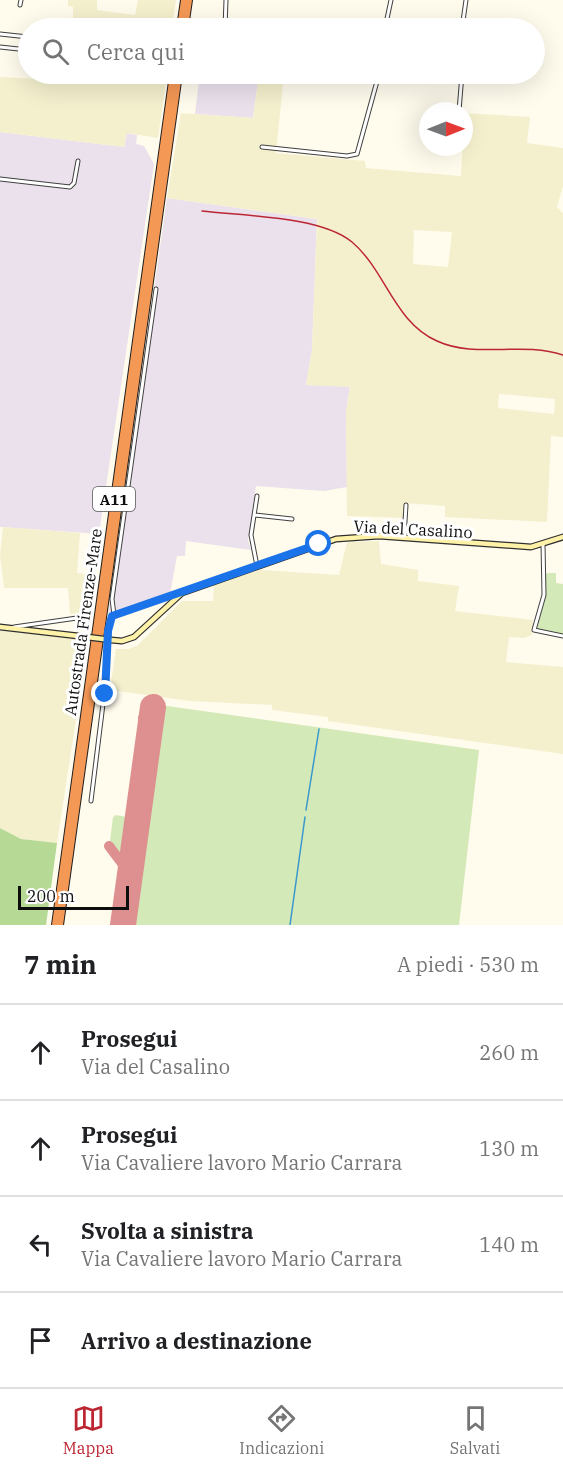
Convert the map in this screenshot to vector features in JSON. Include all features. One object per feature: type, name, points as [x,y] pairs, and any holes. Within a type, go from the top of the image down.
[{"type":"highway","points":[[181,18],[184,0]]},
{"type":"highway","points":[[186,18],[189,0]]},
{"type":"highway","name":"Autostrada Firenze-Mare","points":[[54,925],[172,84]]},
{"type":"highway","name":"Autostrada Firenze-Mare","points":[[60,925],[177,84]]},
{"type":"street","points":[[20,5],[21,0]]},
{"type":"street","points":[[225,18],[226,0]]},
{"type":"street","points":[[387,18],[390,0]]},
{"type":"street","points":[[463,18],[466,0]]},
{"type":"street","points":[[0,34],[18,36]]},
{"type":"street","points":[[0,47],[18,49]]},
{"type":"street","points":[[262,147],[347,156],[357,154],[376,84]]},
{"type":"street","points":[[460,102],[461,84]]},
{"type":"street","points":[[0,179],[70,187],[74,183],[78,161]]},
{"type":"street","points":[[114,615],[112,599],[156,289]]},
{"type":"street","points":[[257,496],[251,538],[257,566]]},
{"type":"street","points":[[405,538],[406,505]]},
{"type":"street","points":[[255,515],[292,519]]},
{"type":"street","name":"Via del Casalino","points":[[0,627],[122,641],[134,637],[182,593],[336,539],[363,536],[512,547],[543,544],[563,537]]},
{"type":"street","points":[[543,544],[544,595],[534,630],[563,636]]},
{"type":"street","points":[[91,801],[105,694],[110,619],[114,615],[182,593]]},
{"type":"street","points":[[14,627],[84,617]]},
{"type":"shaded area","points":[[68,0],[97,0],[97,10],[135,15],[138,0],[176,0],[173,18],[73,18],[73,7],[68,6]]},
{"type":"shaded area","points":[[0,77],[18,78],[18,84],[166,84],[158,138],[127,133],[124,147],[0,132]]},
{"type":"shaded area","points":[[199,84],[258,84],[253,118],[195,114]]},
{"type":"shaded area","points":[[258,84],[283,84],[276,153],[365,161],[366,168],[461,176],[462,156],[473,156],[473,114],[530,117],[527,143],[563,148],[563,186],[557,207],[563,213],[563,437],[551,436],[547,522],[445,517],[445,506],[405,503],[404,518],[347,516],[346,413],[350,387],[306,385],[312,350],[317,219],[167,198],[181,113],[253,118]],"holes":[[[414,230],[452,232],[448,267],[413,264]],[[499,394],[555,399],[554,414],[498,408]]]},
{"type":"shaded area","points":[[0,132],[124,147],[127,133],[137,135],[136,144],[144,146],[154,164],[99,534],[0,527]]},
{"type":"shaded area","points":[[167,198],[317,219],[312,350],[306,385],[350,386],[346,413],[347,487],[324,491],[256,486],[248,540],[251,550],[186,541],[185,556],[177,556],[170,594],[108,614]]},
{"type":"shaded area","points":[[3,527],[80,533],[77,573],[94,575],[89,612],[70,614],[68,588],[4,588],[0,555]]},
{"type":"shaded area","points":[[379,541],[381,564],[418,570],[418,581],[459,586],[455,611],[533,620],[532,635],[524,638],[509,637],[506,662],[563,667],[563,754],[328,721],[328,717],[272,710],[272,705],[190,701],[110,690],[116,649],[129,649],[138,645],[182,601],[213,601],[214,584],[261,570],[339,575],[347,542]]},
{"type":"shaded area","points":[[14,630],[88,641],[57,843],[21,839],[0,828],[0,631]]},
{"type":"green space","points":[[556,573],[556,583],[563,584],[563,635],[536,630],[545,595],[544,575]]},
{"type":"green space","points":[[160,705],[479,750],[459,925],[130,925]]},
{"type":"green space","points":[[116,815],[132,818],[125,861],[110,841],[113,817]]},
{"type":"green space","points":[[0,828],[21,839],[57,843],[46,925],[0,925]]},
{"type":"waterway","points":[[306,810],[319,729]]},
{"type":"waterway","points":[[290,925],[305,817]]},
{"type":"taxiway","points":[[143,718],[152,720]]},
{"type":"taxiway","points":[[109,846],[127,870],[129,877]]},
{"type":"runway","points":[[123,925],[153,707]]},
{"type":"railway","points":[[202,211],[302,222],[338,233],[364,254],[410,322],[437,341],[467,349],[531,349],[563,355]]},
{"type":"route","points":[[105,694],[108,631],[112,616],[319,544]]}]
